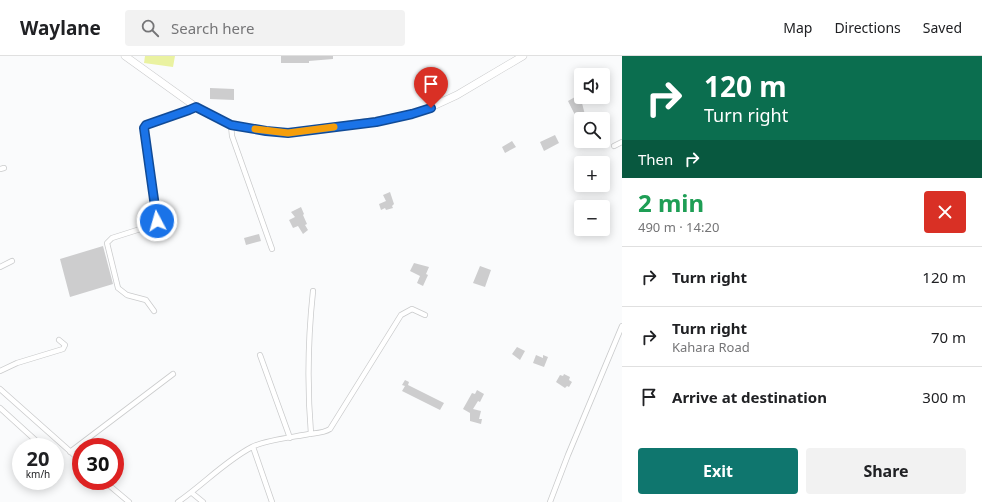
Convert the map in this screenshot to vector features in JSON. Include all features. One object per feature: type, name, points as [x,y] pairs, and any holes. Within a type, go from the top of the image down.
[{"type":"street","points":[[125,56],[196,107],[231,125],[288,133],[376,122],[431,108],[457,96],[523,56]]},
{"type":"street","points":[[154,311],[146,300],[127,295],[118,288],[116,285],[107,243],[108,240],[112,238],[156,224],[157,221],[158,217],[148,163],[145,126],[196,107]]},
{"type":"street","points":[[231,125],[232,136],[272,249]]},
{"type":"street","points":[[614,146],[622,142]]},
{"type":"street","points":[[0,267],[12,261]]},
{"type":"street","points":[[311,434],[308,401],[309,327],[313,291]]},
{"type":"street","points":[[178,502],[253,446],[328,430],[401,315],[412,310],[425,315]]},
{"type":"street","points":[[550,502],[622,326]]},
{"type":"street","points":[[0,371],[17,363],[63,349],[64,345],[60,340]]},
{"type":"street","points":[[260,355],[290,438]]},
{"type":"street","points":[[0,389],[70,452],[173,374]]},
{"type":"street","points":[[0,408],[33,438]]},
{"type":"street","points":[[253,446],[272,502]]},
{"type":"street","points":[[115,490],[129,502]]},
{"type":"street","points":[[192,493],[203,502]]},
{"type":"green space","points":[[145,56],[175,56],[173,67],[144,63]]},
{"type":"building","points":[[281,56],[333,56],[333,59],[309,61],[309,63],[281,63]]},
{"type":"building","points":[[210,88],[234,89],[234,100],[210,99]]},
{"type":"building","points":[[574,98],[574,104],[582,104],[584,112],[574,113],[568,101]]},
{"type":"building","points":[[555,135],[559,143],[544,151],[540,142]]},
{"type":"building","points":[[512,141],[516,147],[505,153],[502,147]]},
{"type":"building","points":[[390,192],[394,204],[392,206],[393,208],[386,210],[385,208],[381,210],[379,204],[386,201],[383,195]]},
{"type":"building","points":[[301,207],[307,224],[305,225],[308,230],[303,234],[298,226],[293,228],[289,220],[295,217],[291,212]]},
{"type":"building","points":[[259,234],[261,241],[246,245],[244,238]]},
{"type":"building","points":[[103,246],[113,284],[70,297],[60,259]]},
{"type":"building","points":[[414,263],[429,267],[426,274],[428,275],[423,286],[417,283],[420,276],[410,271]]},
{"type":"building","points":[[480,266],[491,270],[485,287],[473,283]]},
{"type":"building","points":[[517,347],[525,351],[520,360],[512,354]]},
{"type":"building","points":[[536,355],[543,358],[543,355],[548,357],[544,367],[533,363]]},
{"type":"building","points":[[564,374],[570,377],[569,380],[572,382],[569,387],[567,386],[565,388],[556,382],[560,375],[563,376]]},
{"type":"building","points":[[405,380],[409,382],[408,385],[444,403],[440,410],[402,391],[405,386],[402,385]]},
{"type":"building","points":[[477,390],[484,394],[480,402],[478,401],[473,409],[481,411],[479,419],[482,419],[481,424],[470,421],[470,413],[463,409],[472,393],[475,394]]},
{"type":"slow traffic","points":[[255,129],[288,133],[334,127]]},
{"type":"route","points":[[157,221],[158,217],[148,163],[144,128],[146,125],[196,107],[231,125],[288,133],[376,122],[431,108]]}]
